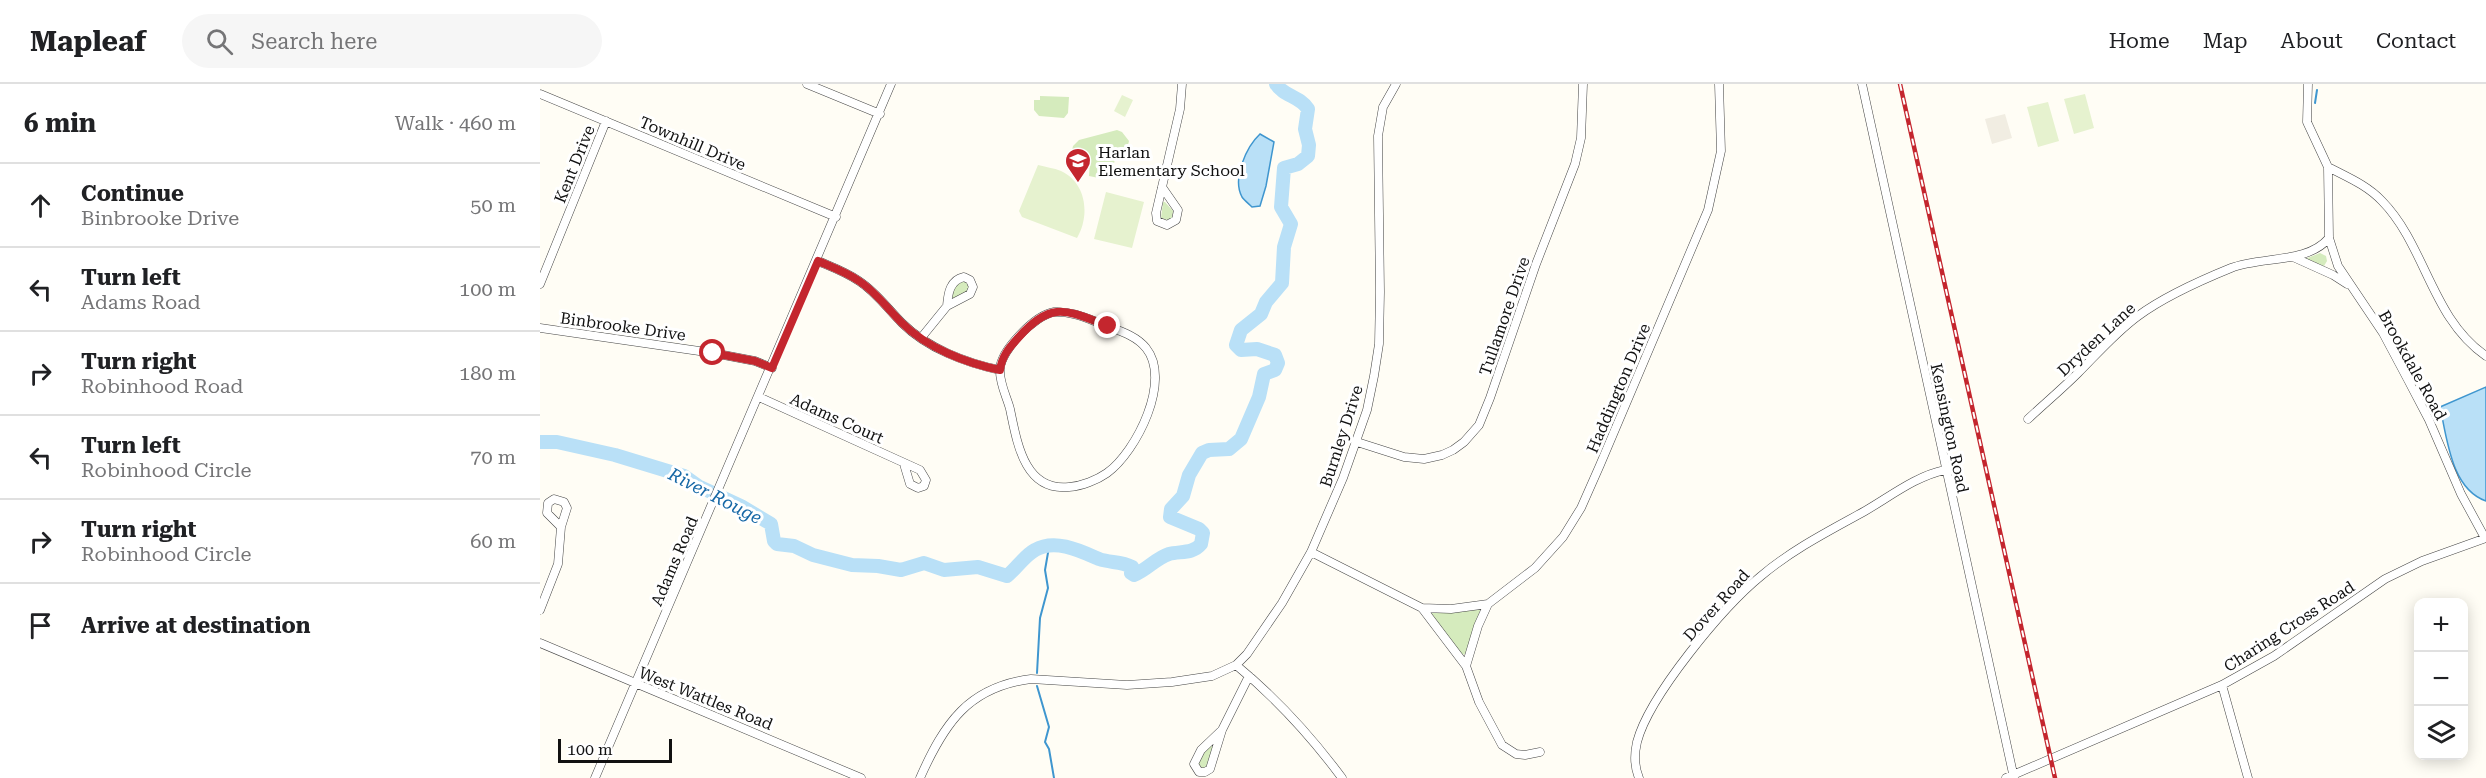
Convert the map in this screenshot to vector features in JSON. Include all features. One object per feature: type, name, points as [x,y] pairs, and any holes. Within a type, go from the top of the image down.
[{"type":"street","points":[[807,84],[880,114]]},
{"type":"street","name":"Adams Road","points":[[596,778],[818,261],[891,84]]},
{"type":"street","points":[[1162,187],[1178,210],[1176,220],[1167,225],[1156,218],[1162,187],[1180,109],[1182,84]]},
{"type":"street","name":"Burnley Drive","points":[[920,778],[943,732],[955,715],[978,696],[997,687],[1031,679],[1110,684],[1172,682],[1212,676],[1236,665],[1261,635],[1311,552],[1357,442],[1367,410],[1379,344],[1377,149],[1379,122],[1383,107],[1396,84]]},
{"type":"street","name":"Tullamore Drive","points":[[1357,442],[1404,457],[1424,459],[1453,450],[1464,442],[1479,425],[1536,264],[1575,164],[1581,138],[1583,84]]},
{"type":"street","name":"Haddington Drive","points":[[1488,603],[1522,579],[1552,549],[1572,525],[1590,489],[1708,210],[1721,151],[1719,84]]},
{"type":"street","name":"Kensington Road","points":[[1862,84],[2011,777]]},
{"type":"street","name":"Brookdale Road","points":[[2308,84],[2307,122],[2328,167],[2330,238],[2338,266],[2349,286],[2383,333],[2429,420],[2461,494],[2486,538]]},
{"type":"street","name":"Townhill Drive","points":[[540,94],[836,217]]},
{"type":"street","name":"Kent Drive","points":[[540,284],[606,121]]},
{"type":"street","points":[[2328,167],[2360,183],[2388,206],[2404,230],[2452,321],[2465,340],[2486,356]]},
{"type":"street","name":"Dryden Lane","points":[[2028,419],[2063,388],[2114,336],[2154,306],[2233,267],[2274,258],[2292,257],[2318,249],[2330,238]]},
{"type":"street","points":[[2292,257],[2333,275],[2349,286]]},
{"type":"street","points":[[818,261],[859,281],[880,298],[902,323],[921,338],[963,360],[1000,370]]},
{"type":"street","points":[[921,338],[946,306]]},
{"type":"street","points":[[1067,312],[1108,326],[1141,343],[1153,359],[1156,383],[1144,421],[1121,459],[1098,478],[1064,488],[1040,481],[1025,463],[1018,447],[1000,370],[1002,358],[1032,324],[1049,313],[1067,312]]},
{"type":"street","name":"Binbrooke Drive","points":[[540,328],[713,353],[755,361],[772,368]]},
{"type":"street","name":"Adams Court","points":[[759,397],[904,464]]},
{"type":"street","name":"Dover Road","points":[[1639,778],[1635,752],[1647,718],[1682,665],[1743,592],[1772,567],[1818,537],[1923,477],[1946,470]]},
{"type":"street","points":[[540,610],[558,564],[561,527]]},
{"type":"street","name":"Charing Cross Road","points":[[2011,777],[2222,685],[2274,656],[2385,579],[2422,561],[2486,538]]},
{"type":"street","points":[[1311,552],[1422,608],[1451,609],[1488,603]]},
{"type":"street","points":[[1466,666],[1478,626],[1488,603]]},
{"type":"street","points":[[1422,608],[1466,666],[1479,702],[1502,745],[1516,754],[1540,752]]},
{"type":"street","name":"West Wattles Road","points":[[540,642],[861,778]]},
{"type":"street","points":[[1236,665],[1301,727],[1342,778]]},
{"type":"street","points":[[1222,730],[1197,755],[1194,764],[1198,772],[1210,769],[1222,730],[1249,676]]},
{"type":"street","points":[[2222,685],[2248,778]]},
{"type":"green space","points":[[2085,94],[2094,128],[2074,134],[2064,99]]},
{"type":"green space","points":[[1122,95],[1133,100],[1125,117],[1114,111]]},
{"type":"green space","points":[[1040,96],[1069,97],[1068,113],[1064,118],[1039,116],[1034,110],[1034,100],[1040,100]]},
{"type":"green space","points":[[2048,102],[2059,141],[2038,147],[2027,107]]},
{"type":"green space","points":[[1117,130],[1122,132],[1129,141],[1126,153],[1115,159],[1112,172],[1100,172],[1099,178],[1089,176],[1090,161],[1076,159],[1072,150],[1073,146],[1079,140]]},
{"type":"green space","points":[[1038,165],[1061,171],[1070,176],[1081,192],[1085,210],[1077,238],[1022,217],[1019,211]]},
{"type":"green space","points":[[1106,192],[1144,202],[1132,248],[1094,239]]},
{"type":"green space","points":[[1163,202],[1173,211],[1172,218],[1168,220],[1161,218]]},
{"type":"green space","points":[[2320,253],[2326,256],[2327,261],[2324,266],[2305,259]]},
{"type":"green space","points":[[963,280],[970,284],[969,291],[951,300],[955,285]]},
{"type":"green space","points":[[1481,608],[1466,654],[1461,655],[1431,613]]},
{"type":"green space","points":[[1215,740],[1208,765],[1204,768],[1200,767],[1197,759]]},
{"type":"shaded area","points":[[2005,114],[2012,138],[1992,144],[1985,119]]},
{"type":"water","points":[[1260,134],[1274,142],[1260,206],[1252,207],[1242,197],[1239,181],[1246,155]]},
{"type":"water","points":[[2486,387],[2486,501],[2474,495],[2458,474],[2448,447],[2440,407]]},
{"type":"waterway","name":"River Rouge","points":[[540,442],[557,442],[615,455],[684,476],[698,486],[741,506],[771,524],[774,541],[777,544],[794,546],[813,555],[852,565],[901,570],[924,563],[944,570],[978,567],[1007,576],[1035,550],[1059,545],[1103,560],[1128,565],[1132,567],[1131,573],[1134,575],[1164,556],[1194,549],[1201,544],[1203,533],[1199,529],[1170,517],[1171,509],[1183,496],[1189,475],[1202,453],[1209,450],[1229,449],[1241,439],[1259,397],[1264,374],[1275,370],[1278,363],[1275,355],[1257,349],[1241,350],[1236,345],[1241,330],[1261,314],[1266,302],[1282,283],[1284,247],[1291,224],[1281,207],[1284,168],[1298,164],[1308,156],[1309,145],[1305,129],[1308,109],[1301,101],[1283,91],[1276,84]]},
{"type":"waterway","points":[[2315,103],[2317,90]]},
{"type":"waterway","points":[[1037,673],[1040,618],[1048,588],[1045,570],[1049,547]]},
{"type":"waterway","points":[[1037,686],[1049,727],[1045,742],[1049,749],[1054,778]]},
{"type":"railway","points":[[1900,84],[2055,778]]},
{"type":"place","name":"Harlan Elementary School","points":[[1078,184]]},
{"type":"route","points":[[713,353],[755,361],[772,368],[818,261],[859,281],[880,298],[902,323],[921,338],[963,360],[989,368],[1000,370],[1002,358],[1032,324],[1045,314],[1067,312],[1108,326]]}]
